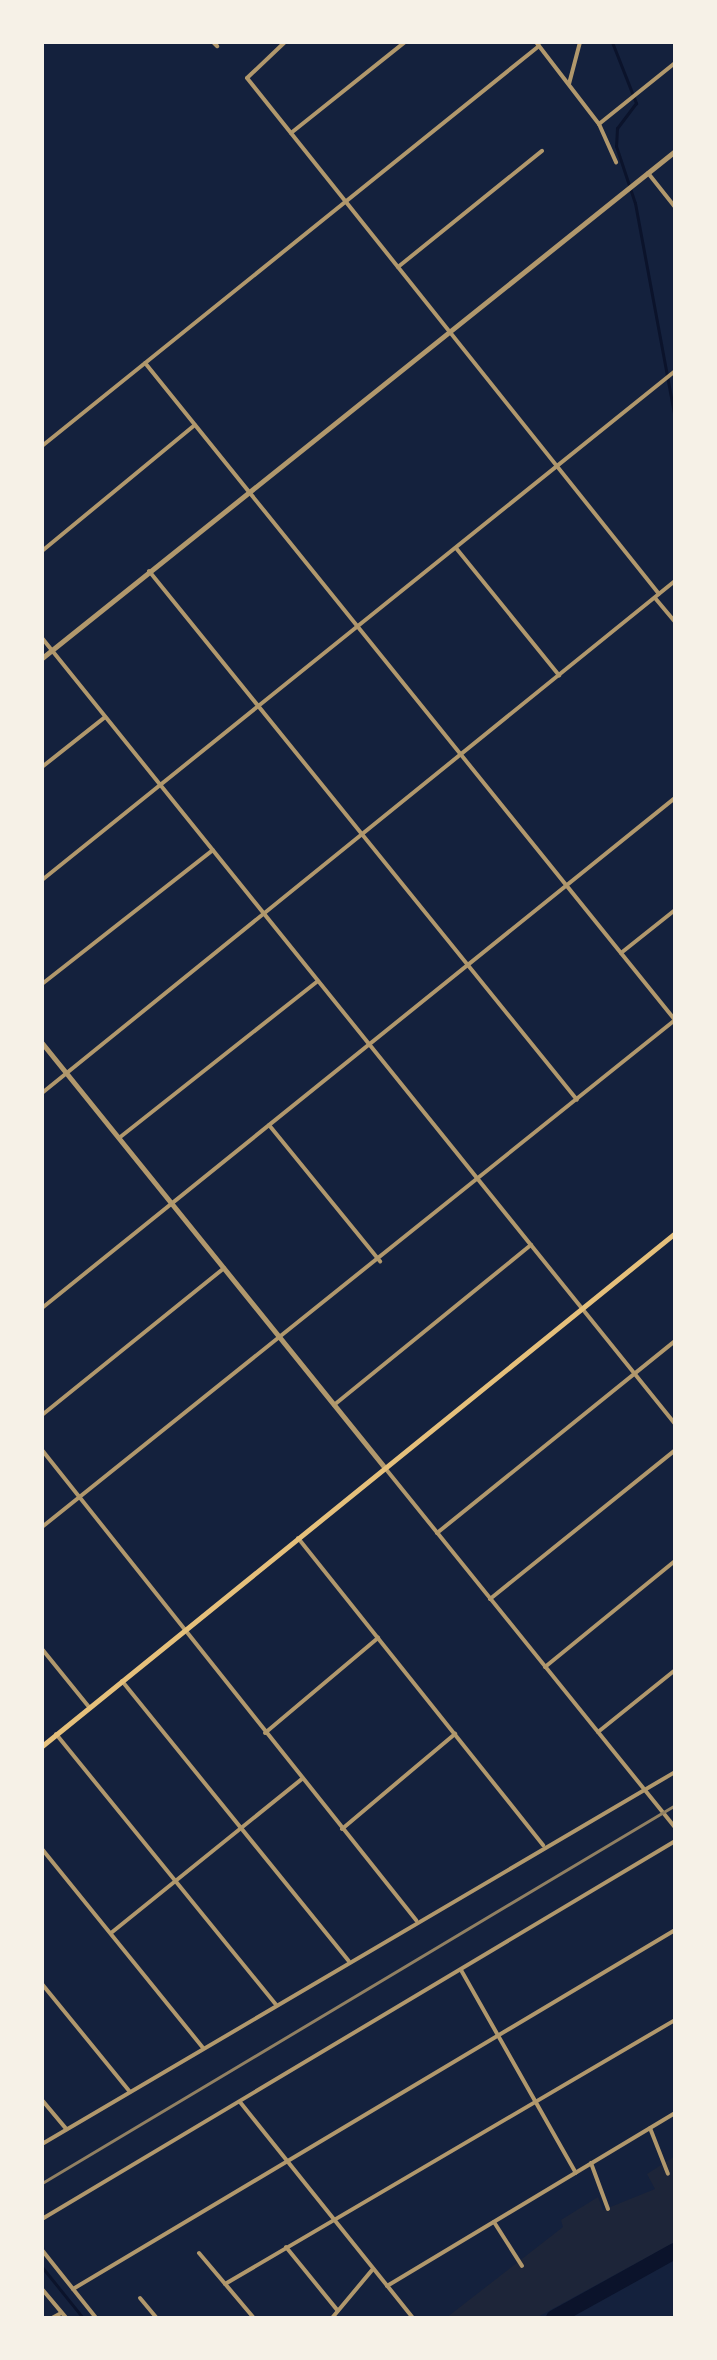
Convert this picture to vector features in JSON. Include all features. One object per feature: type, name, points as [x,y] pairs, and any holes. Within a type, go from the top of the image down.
[{"type":"main road","points":[[42,1746],[675,1233]]},
{"type":"street","points":[[285,42],[247,78],[557,466],[675,622]]},
{"type":"street","points":[[291,133],[405,42]]},
{"type":"street","points":[[569,84],[580,42]]},
{"type":"street","points":[[42,446],[537,44],[599,124],[616,162]]},
{"type":"street","points":[[599,124],[675,63]]},
{"type":"street","points":[[398,267],[542,151]]},
{"type":"street","points":[[42,658],[675,151]]},
{"type":"street","points":[[648,173],[675,207]]},
{"type":"street","points":[[42,1527],[278,1336],[380,1261],[675,1020],[145,363]]},
{"type":"street","points":[[42,880],[673,372]]},
{"type":"street","points":[[42,551],[195,425]]},
{"type":"street","points":[[456,548],[559,675]]},
{"type":"street","points":[[149,571],[577,1100]]},
{"type":"street","points":[[42,1093],[675,581]]},
{"type":"street","points":[[42,638],[675,1424]]},
{"type":"street","points":[[42,767],[105,717]]},
{"type":"street","points":[[42,1308],[675,798]]},
{"type":"street","points":[[42,984],[213,850]]},
{"type":"street","points":[[621,953],[675,910]]},
{"type":"street","points":[[119,1138],[318,981]]},
{"type":"street","points":[[42,1043],[675,1827]]},
{"type":"street","points":[[269,1125],[380,1261]]},
{"type":"street","points":[[334,1405],[531,1245]]},
{"type":"street","points":[[42,1415],[224,1268]]},
{"type":"street","points":[[437,1533],[675,1341]]},
{"type":"street","points":[[42,1450],[416,1921]]},
{"type":"street","points":[[490,1599],[675,1450]]},
{"type":"street","points":[[298,1538],[543,1845]]},
{"type":"street","points":[[545,1667],[675,1561]]},
{"type":"street","points":[[265,1733],[378,1638]]},
{"type":"street","points":[[42,1649],[89,1707]]},
{"type":"street","points":[[598,1732],[675,1670]]},
{"type":"street","points":[[122,1681],[349,1961]]},
{"type":"street","points":[[56,1734],[276,2005]]},
{"type":"street","points":[[342,1829],[455,1734]]},
{"type":"street","points":[[42,2144],[629,1794],[648,1794],[675,1772]]},
{"type":"street","points":[[110,1934],[302,1779]]},
{"type":"street","points":[[42,2219],[675,1841]]},
{"type":"street","points":[[42,1849],[203,2048]]},
{"type":"street","points":[[73,2289],[675,1930]]},
{"type":"street","points":[[461,1970],[576,2173]]},
{"type":"street","points":[[42,1984],[130,2092]]},
{"type":"street","points":[[225,2284],[333,2219],[347,2217],[675,2020]]},
{"type":"street","points":[[42,2100],[66,2130]]},
{"type":"street","points":[[240,2102],[413,2318]]},
{"type":"street","points":[[387,2286],[675,2113]]},
{"type":"street","points":[[650,2128],[668,2174]]},
{"type":"street","points":[[591,2163],[608,2209]]},
{"type":"street","points":[[345,2234],[347,2217]]},
{"type":"street","points":[[494,2222],[522,2266]]},
{"type":"street","points":[[286,2247],[338,2311]]},
{"type":"street","points":[[42,2250],[96,2318]]},
{"type":"street","points":[[199,2253],[254,2318]]},
{"type":"street","points":[[332,2318],[373,2269]]},
{"type":"street","points":[[42,2289],[66,2318]]},
{"type":"street","points":[[140,2298],[157,2318]]},
{"type":"street","points":[[52,2318],[61,2313]]},
{"type":"shaded area","points":[[675,2156],[675,2242],[536,2318],[446,2318],[563,2227],[561,2220],[598,2197],[603,2210],[655,2189],[647,2174]]},
{"type":"waterway","points":[[612,42],[636,103],[617,128],[616,146],[635,203],[675,419]]},
{"type":"waterway","points":[[554,2318],[675,2251]]},
{"type":"waterway","points":[[42,2267],[83,2318]]},
{"type":"railway","points":[[42,2183],[675,1805]]}]
